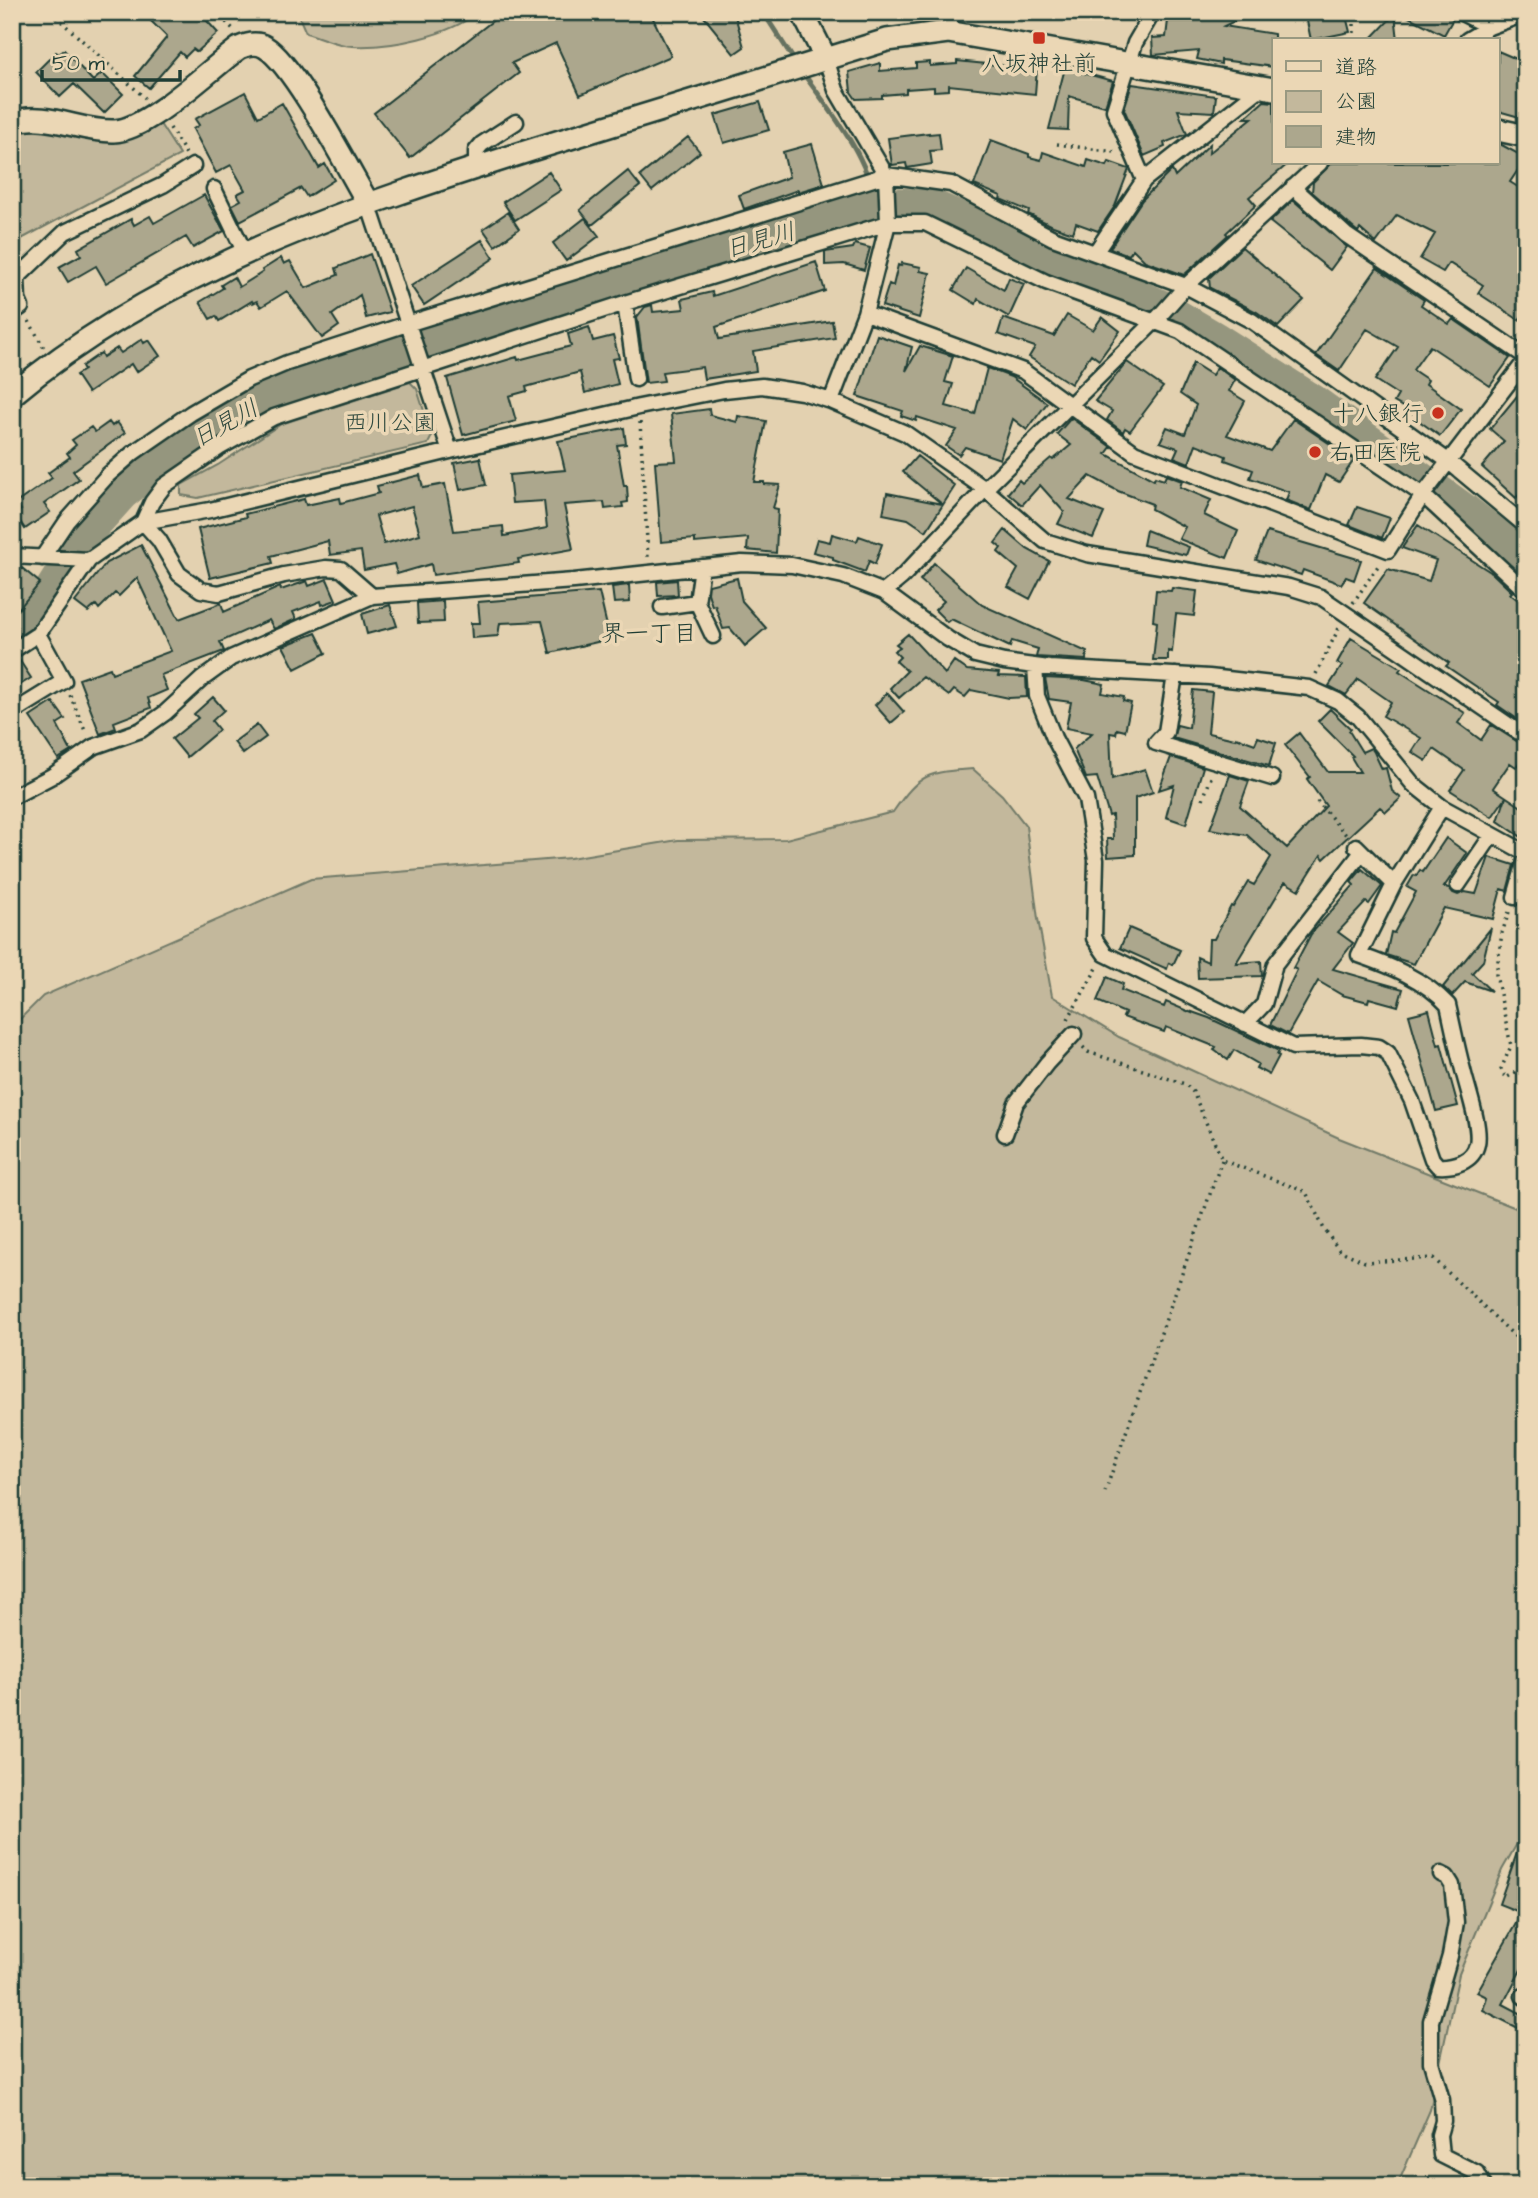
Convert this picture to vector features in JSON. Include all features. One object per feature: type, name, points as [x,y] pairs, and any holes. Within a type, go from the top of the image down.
[{"type":"street","points":[[803,12],[819,61],[883,176],[888,223],[865,313],[831,401]]},
{"type":"street","points":[[1144,180],[1114,110],[1135,43],[1153,12]]},
{"type":"street","points":[[1460,12],[1489,27]]},
{"type":"street","points":[[1470,38],[1516,16],[1526,16]]},
{"type":"street","points":[[12,395],[52,362],[174,286],[245,253],[368,203],[476,167],[950,22],[1128,65],[1268,88]]},
{"type":"street","points":[[12,121],[49,119],[116,131],[126,129],[159,111],[239,48],[249,44],[262,45],[274,54],[298,84],[368,203],[450,451]]},
{"type":"street","points":[[1095,253],[1144,180],[1268,88]]},
{"type":"street","points":[[476,167],[476,151],[482,144],[516,122]]},
{"type":"street","points":[[1500,130],[1526,136]]},
{"type":"street","points":[[884,592],[902,577],[985,489],[1155,321],[1186,286],[1319,164]]},
{"type":"street","points":[[17,310],[18,278],[65,232],[163,185],[193,166]]},
{"type":"street","points":[[41,558],[67,521],[108,475],[132,453],[191,413],[249,379],[287,363],[407,324],[883,176],[951,184],[1053,238],[1186,286],[1252,321],[1448,461],[1526,526]]},
{"type":"street","points":[[865,313],[1023,371],[1134,452],[1388,550],[1423,495],[1526,358],[1346,235],[1293,187]]},
{"type":"street","points":[[214,189],[245,253]]},
{"type":"street","points":[[143,522],[152,502],[164,486],[219,448],[274,417],[625,303],[888,223],[925,223],[1046,282],[1180,331],[1423,495],[1526,591]]},
{"type":"street","points":[[625,303],[636,379]]},
{"type":"street","points":[[12,651],[38,634],[89,559],[143,522],[210,510],[639,407],[724,390],[762,386],[802,392],[831,401],[905,433],[985,489],[1045,541],[1087,554],[1289,587],[1321,597],[1526,737]]},
{"type":"street","points":[[143,522],[159,540],[180,574],[201,590],[219,593],[284,575],[326,568],[341,569],[372,596]]},
{"type":"street","points":[[12,556],[89,559]]},
{"type":"street","points":[[12,797],[52,776],[93,747],[141,730],[231,658],[372,596],[742,563],[792,565],[843,576],[884,592],[948,639],[975,655],[1035,666],[1175,675],[1309,688],[1338,701],[1358,717],[1413,784],[1442,807],[1526,855],[1515,897]]},
{"type":"street","points":[[702,567],[697,602],[713,636]]},
{"type":"street","points":[[662,607],[697,602]]},
{"type":"street","points":[[12,713],[64,681],[38,634]]},
{"type":"street","points":[[1035,666],[1037,696],[1054,738],[1086,799],[1096,859],[1094,938],[1105,954],[1293,1047],[1379,1047],[1388,1053],[1412,1101],[1432,1159],[1438,1166],[1446,1167],[1466,1161],[1474,1153],[1478,1143],[1473,1106],[1448,1005],[1419,981],[1391,966],[1359,954],[1394,884],[1442,807]]},
{"type":"street","points":[[1175,675],[1166,732],[1156,743],[1272,778]]},
{"type":"street","points":[[1458,885],[1493,835]]},
{"type":"street","points":[[1245,1024],[1264,1004],[1275,964],[1359,849],[1394,884]]},
{"type":"street","points":[[1004,1134],[1016,1103],[1074,1034]]},
{"type":"street","points":[[1441,1874],[1447,1877],[1452,1885],[1456,1922],[1450,1956],[1431,2021],[1431,2062],[1442,2100],[1441,2155],[1477,2173],[1484,2186]]},
{"type":"path","points":[[51,12],[159,111]]},
{"type":"path","points":[[1354,21],[1354,38]]},
{"type":"path","points":[[1057,144],[1133,155]]},
{"type":"path","points":[[17,310],[52,362]]},
{"type":"path","points":[[639,407],[649,573]]},
{"type":"path","points":[[1309,688],[1347,613],[1388,550]]},
{"type":"path","points":[[64,681],[93,747]]},
{"type":"path","points":[[1203,799],[1213,772],[1211,760]]},
{"type":"path","points":[[1317,801],[1359,849]]},
{"type":"path","points":[[1515,897],[1502,933],[1496,975],[1511,1046],[1501,1069],[1506,1078],[1526,1063]]},
{"type":"path","points":[[1105,954],[1068,1016],[1068,1025],[1088,1052],[1185,1084],[1193,1093],[1222,1160],[1105,1492]]},
{"type":"path","points":[[1222,1160],[1306,1192],[1324,1229],[1339,1250],[1365,1262],[1433,1258],[1526,1347]]},
{"type":"green space","points":[[297,12],[478,12],[451,28],[419,39],[384,45],[353,46],[341,45],[306,33]]},
{"type":"green space","points":[[160,124],[180,155],[12,244],[12,132],[27,127],[122,138]]},
{"type":"green space","name":"西川公園","points":[[410,382],[417,389],[432,436],[428,444],[198,498],[181,495],[181,485],[218,465],[281,424]]},
{"type":"green space","points":[[973,769],[1002,795],[1026,826],[1038,919],[1052,996],[1119,1037],[1339,1138],[1526,1212],[1526,1828],[1502,1870],[1459,1974],[1430,2110],[1397,2186],[12,2186],[12,1027],[43,996],[311,879],[570,858],[678,840],[786,839],[893,812],[911,789],[926,777]]},
{"type":"building","points":[[142,12],[199,12],[218,33],[197,52],[193,49],[185,57],[180,52],[149,88],[135,76],[167,37]]},
{"type":"building","points":[[504,12],[650,12],[671,56],[580,95],[556,43],[512,63],[519,73],[410,158],[374,113]]},
{"type":"building","points":[[700,12],[734,12],[744,47],[734,54]]},
{"type":"building","points":[[1169,12],[1253,12],[1224,26],[1274,34],[1272,67],[1221,60],[1221,64],[1197,59],[1199,51],[1153,55],[1152,38],[1166,37]]},
{"type":"building","points":[[1305,12],[1345,12],[1350,32],[1311,38]]},
{"type":"building","points":[[1399,12],[1439,12],[1453,19],[1444,35]]},
{"type":"building","points":[[1395,14],[1398,38],[1372,38]]},
{"type":"building","points":[[64,50],[93,81],[102,73],[123,94],[104,113],[74,84],[60,97],[36,72],[56,52],[59,54]]},
{"type":"building","points":[[1500,52],[1526,63],[1526,109],[1523,118],[1500,112]]},
{"type":"building","points":[[957,61],[1037,69],[1035,94],[949,85],[949,90],[934,91],[934,87],[906,89],[906,93],[882,95],[882,98],[856,99],[851,92],[849,72],[880,63],[880,71],[916,68],[916,63],[930,62],[930,66],[957,64]]},
{"type":"building","points":[[1065,68],[1113,81],[1105,106],[1069,96],[1068,130],[1049,129]]},
{"type":"building","points":[[1132,84],[1216,96],[1214,112],[1178,110],[1187,134],[1164,143],[1165,147],[1144,156],[1124,109]]},
{"type":"building","points":[[245,92],[258,117],[282,103],[319,168],[325,164],[334,180],[307,197],[301,188],[240,221],[232,205],[241,200],[237,194],[245,190],[231,165],[216,173],[193,129],[199,125],[195,119]]},
{"type":"building","points":[[1264,101],[1272,102],[1272,164],[1288,164],[1249,197],[1256,205],[1226,233],[1228,235],[1184,275],[1145,261],[1133,249],[1129,255],[1110,248],[1142,200],[1172,170],[1175,177],[1210,144],[1209,153],[1252,118],[1245,118]]},
{"type":"building","points":[[760,102],[769,130],[724,143],[715,115]]},
{"type":"building","points":[[939,133],[941,150],[930,151],[932,164],[907,168],[906,163],[892,165],[888,138]]},
{"type":"building","points":[[688,137],[700,152],[652,191],[640,176]]},
{"type":"building","points":[[991,140],[1041,160],[1043,152],[1086,167],[1088,160],[1107,166],[1109,162],[1129,169],[1115,206],[1098,231],[1076,223],[1073,233],[1028,214],[1029,211],[974,185]]},
{"type":"building","points":[[812,144],[824,184],[744,209],[739,195],[789,177],[783,152]]},
{"type":"building","points":[[1500,144],[1526,158],[1510,182],[1526,192],[1526,310],[1519,320],[1478,293],[1483,285],[1449,263],[1443,272],[1420,259],[1435,234],[1397,215],[1376,243],[1360,229],[1358,232],[1312,192],[1313,182],[1331,164],[1500,164]]},
{"type":"building","points":[[628,171],[640,186],[592,225],[580,210]]},
{"type":"building","points":[[549,172],[561,190],[515,220],[503,202]]},
{"type":"building","points":[[204,195],[224,231],[193,248],[186,237],[106,283],[96,266],[68,282],[59,267],[81,255],[78,249],[131,219],[134,225],[150,216],[154,223]]},
{"type":"building","points":[[1293,200],[1347,247],[1330,270],[1270,222]]},
{"type":"building","points":[[508,212],[519,229],[495,246],[483,229]]},
{"type":"building","points":[[585,218],[599,236],[566,261],[553,243]]},
{"type":"building","points":[[482,240],[494,258],[424,305],[411,286]]},
{"type":"building","points":[[855,244],[870,248],[864,270],[844,264],[825,265],[825,252],[853,248]]},
{"type":"building","points":[[1242,247],[1304,300],[1278,327],[1257,312],[1210,288],[1209,278]]},
{"type":"building","points":[[370,254],[390,312],[366,318],[360,295],[332,315],[339,326],[322,338],[287,291],[261,307],[257,301],[252,301],[219,321],[216,316],[210,319],[200,302],[223,288],[221,285],[234,277],[239,287],[281,258],[284,264],[290,261],[306,288],[338,275],[336,268]]},
{"type":"building","points":[[816,262],[825,291],[716,327],[719,339],[832,321],[835,338],[753,351],[756,371],[704,379],[702,367],[662,372],[664,381],[646,383],[637,317],[645,307],[652,305],[653,312],[684,309],[682,299],[712,292],[713,296]]},
{"type":"building","points":[[902,263],[921,267],[920,271],[930,273],[919,318],[882,306],[889,284],[893,286],[898,265],[901,266]]},
{"type":"building","points":[[966,268],[1004,290],[1009,278],[1024,284],[1009,317],[978,299],[976,304],[953,290]]},
{"type":"building","points":[[1377,268],[1424,300],[1421,305],[1449,324],[1453,319],[1510,358],[1490,386],[1430,346],[1413,370],[1428,380],[1426,384],[1461,409],[1440,436],[1415,418],[1417,415],[1394,402],[1398,395],[1375,380],[1398,347],[1367,329],[1339,371],[1316,355]]},
{"type":"building","points":[[1067,315],[1093,330],[1102,317],[1120,331],[1099,360],[1091,354],[1071,384],[1029,357],[1035,347],[998,334],[1003,318],[1054,336]]},
{"type":"building","points":[[589,327],[593,341],[613,336],[619,358],[612,359],[618,384],[585,393],[580,372],[526,387],[527,391],[509,396],[516,421],[463,435],[447,378],[517,357],[518,360],[571,346],[568,334]]},
{"type":"building","points":[[877,335],[912,347],[906,371],[920,346],[953,356],[945,382],[953,384],[946,406],[975,414],[987,368],[1011,377],[1047,403],[1027,430],[1013,419],[1000,459],[965,447],[959,455],[946,446],[957,430],[917,417],[916,421],[901,416],[903,411],[857,396]]},
{"type":"building","points":[[142,339],[144,343],[149,340],[160,356],[136,372],[131,364],[88,393],[76,375],[84,370],[82,366],[101,353],[103,357],[117,348],[121,353]]},
{"type":"building","points":[[1127,362],[1163,387],[1130,431],[1125,428],[1123,432],[1107,420],[1112,411],[1095,401]]},
{"type":"building","points":[[1193,363],[1212,375],[1217,367],[1235,380],[1229,391],[1245,401],[1227,435],[1270,451],[1293,419],[1354,460],[1339,482],[1325,475],[1311,510],[1286,500],[1289,492],[1250,478],[1253,470],[1225,460],[1226,456],[1196,444],[1189,463],[1174,457],[1178,448],[1160,442],[1167,427],[1185,434],[1196,405],[1180,394]]},
{"type":"building","points":[[1526,385],[1526,487],[1516,498],[1482,467],[1504,441],[1490,429]]},
{"type":"building","points":[[709,409],[710,415],[737,422],[738,416],[766,421],[754,482],[780,485],[773,508],[778,509],[776,553],[747,550],[748,538],[695,543],[695,539],[661,542],[655,462],[676,461],[671,414]]},
{"type":"building","points":[[1071,418],[1111,447],[1106,454],[1154,480],[1155,477],[1164,480],[1166,475],[1182,481],[1180,487],[1211,500],[1204,515],[1238,531],[1227,558],[1179,539],[1185,527],[1151,509],[1152,504],[1118,491],[1090,476],[1069,499],[1104,513],[1093,538],[1058,524],[1064,512],[1040,485],[1022,505],[1008,493],[1019,480],[1022,483],[1071,445],[1057,434]]},
{"type":"building","points":[[109,422],[112,426],[117,422],[125,433],[73,471],[79,479],[44,504],[50,512],[25,529],[15,514],[21,510],[16,503],[52,478],[48,473],[70,457],[67,453],[76,445],[72,440],[91,427],[95,432]]},
{"type":"building","points":[[624,428],[626,444],[617,445],[628,502],[622,503],[623,507],[605,509],[604,502],[564,505],[573,549],[518,559],[519,563],[433,575],[431,564],[397,574],[394,564],[364,570],[361,551],[330,555],[328,541],[271,556],[273,563],[210,578],[198,529],[304,499],[306,505],[340,498],[341,503],[379,493],[377,486],[420,475],[423,488],[445,484],[454,531],[503,526],[504,536],[547,528],[544,501],[512,503],[509,475],[565,470],[558,441]],"holes":[[[412,506],[420,534],[384,544],[376,516]]]},
{"type":"building","points":[[917,456],[955,486],[926,531],[908,519],[883,514],[887,493],[942,504],[903,472]]},
{"type":"building","points":[[480,458],[486,485],[460,490],[454,463]]},
{"type":"building","points":[[1357,507],[1390,518],[1382,538],[1349,525]]},
{"type":"building","points":[[1418,525],[1492,573],[1512,592],[1510,594],[1526,606],[1526,725],[1497,705],[1499,702],[1446,666],[1449,663],[1364,603],[1388,569],[1429,581],[1436,560],[1402,548]]},
{"type":"building","points":[[1005,530],[1027,549],[1049,561],[1030,599],[1008,587],[1018,569],[998,552],[1001,548],[995,543]]},
{"type":"building","points":[[1146,530],[1189,547],[1186,555],[1143,545]]},
{"type":"building","points":[[1267,532],[1361,560],[1354,580],[1346,577],[1341,584],[1303,570],[1301,575],[1256,560]]},
{"type":"building","points":[[832,534],[857,541],[859,536],[882,544],[875,564],[869,561],[865,572],[833,560],[833,557],[813,552],[817,539],[830,542]]},
{"type":"building","points":[[141,545],[179,619],[221,603],[224,612],[280,587],[281,590],[307,581],[309,586],[327,579],[336,600],[322,605],[321,601],[293,612],[296,619],[274,629],[269,620],[220,642],[224,651],[161,675],[167,690],[148,698],[151,708],[114,722],[116,728],[100,734],[79,679],[110,668],[112,673],[171,651],[137,578],[119,596],[115,593],[99,609],[96,605],[88,612],[75,602],[106,563]]},
{"type":"building","points":[[934,563],[982,605],[1087,652],[1086,660],[1036,657],[1038,649],[1012,641],[1010,647],[951,619],[947,622],[935,610],[944,601],[920,580]]},
{"type":"building","points":[[22,568],[40,583],[12,617],[12,580]]},
{"type":"building","points":[[737,578],[742,601],[766,628],[745,646],[730,628],[723,629],[708,593],[709,585]]},
{"type":"building","points":[[677,580],[678,595],[658,596],[657,582]]},
{"type":"building","points":[[629,585],[630,602],[614,603],[612,587]]},
{"type":"building","points":[[1172,588],[1197,591],[1194,616],[1176,614],[1172,652],[1168,651],[1168,660],[1153,660],[1157,622],[1153,621],[1156,590],[1171,591]]},
{"type":"building","points":[[599,592],[610,639],[550,653],[542,621],[500,623],[498,636],[472,638],[471,623],[480,623],[478,602]]},
{"type":"building","points":[[443,601],[444,622],[418,623],[417,603]]},
{"type":"building","points":[[390,605],[397,626],[367,634],[362,614]]},
{"type":"building","points":[[316,633],[326,653],[295,669],[283,646]]},
{"type":"building","points":[[908,634],[945,674],[954,661],[967,670],[999,673],[998,676],[1026,677],[1027,697],[1009,698],[971,690],[965,697],[954,690],[949,696],[923,677],[899,698],[890,688],[907,671],[896,661],[900,657],[894,651],[900,647],[896,644]]},
{"type":"building","points":[[1351,638],[1401,668],[1399,671],[1465,713],[1458,723],[1481,740],[1491,725],[1526,747],[1526,753],[1516,767],[1510,763],[1493,788],[1526,810],[1526,840],[1498,821],[1506,797],[1492,817],[1450,790],[1464,770],[1434,749],[1426,761],[1412,752],[1421,738],[1383,716],[1391,702],[1358,679],[1346,695],[1329,686],[1342,666],[1337,663]]},
{"type":"building","points":[[18,658],[31,678],[12,690],[12,661]]},
{"type":"building","points":[[1045,678],[1104,684],[1102,693],[1124,697],[1123,701],[1131,703],[1125,731],[1117,729],[1116,734],[1110,733],[1112,779],[1145,769],[1153,792],[1135,798],[1135,855],[1108,857],[1107,839],[1113,839],[1112,815],[1109,816],[1097,777],[1086,778],[1074,749],[1092,733],[1066,728],[1071,702],[1049,699]]},
{"type":"building","points":[[1193,690],[1212,692],[1208,733],[1235,739],[1236,737],[1255,744],[1258,737],[1276,743],[1269,766],[1173,738],[1177,725],[1189,728]]},
{"type":"building","points":[[887,693],[904,712],[891,723],[875,705]]},
{"type":"building","points":[[213,697],[224,710],[212,721],[219,730],[187,757],[172,739],[198,718],[194,714]]},
{"type":"building","points":[[53,702],[65,719],[57,724],[71,751],[58,759],[30,717]]},
{"type":"building","points":[[1330,709],[1351,729],[1349,731],[1362,752],[1371,748],[1382,769],[1386,768],[1392,791],[1401,798],[1386,812],[1380,807],[1324,859],[1321,855],[1299,890],[1285,882],[1236,963],[1261,961],[1262,976],[1198,978],[1197,957],[1208,962],[1209,939],[1214,939],[1231,906],[1233,907],[1248,882],[1254,885],[1271,857],[1247,835],[1210,829],[1230,775],[1249,781],[1240,806],[1287,848],[1326,806],[1307,779],[1310,777],[1285,745],[1299,733],[1328,772],[1360,772],[1351,757],[1353,756],[1318,721]]},
{"type":"building","points":[[257,725],[266,737],[243,754],[234,742]]},
{"type":"building","points":[[1171,757],[1203,767],[1186,824],[1166,817],[1174,785],[1159,790]]},
{"type":"building","points":[[1446,838],[1467,853],[1444,887],[1458,895],[1465,892],[1476,894],[1489,857],[1514,865],[1507,891],[1501,889],[1493,919],[1444,908],[1414,964],[1386,955],[1391,932],[1394,933],[1416,892],[1407,887],[1414,875],[1420,870],[1423,872]]},
{"type":"building","points":[[1362,869],[1382,886],[1369,904],[1366,902],[1338,932],[1353,943],[1333,969],[1403,989],[1398,1006],[1369,998],[1368,1002],[1342,995],[1318,981],[1288,1034],[1270,1025],[1297,970],[1293,968],[1311,934],[1354,885],[1351,882]]},
{"type":"building","points":[[1129,928],[1180,950],[1173,965],[1169,963],[1167,969],[1120,948]]},
{"type":"building","points":[[1491,928],[1483,961],[1472,973],[1491,991],[1465,982],[1452,996],[1443,987]]},
{"type":"building","points":[[1107,977],[1123,984],[1121,990],[1164,1007],[1166,1002],[1209,1018],[1279,1051],[1269,1075],[1256,1068],[1258,1064],[1234,1050],[1228,1060],[1214,1050],[1216,1047],[1166,1027],[1164,1032],[1123,1017],[1125,1013],[1097,1001]]},
{"type":"building","points":[[1429,1010],[1458,1106],[1436,1111],[1409,1015]]},
{"type":"building","points":[[1524,1833],[1526,1960],[1503,2004],[1526,2016],[1526,2032],[1483,2010],[1487,1997],[1477,1992],[1522,1913],[1499,1904]]},
{"type":"waterway","points":[[763,12],[796,63]]},
{"type":"waterway","points":[[803,73],[856,151],[871,185],[875,203]]},
{"type":"waterway","name":"日見川","points":[[12,635],[42,604],[86,534],[122,494],[175,451],[242,411],[295,386],[557,300],[679,266],[875,203],[933,206],[1159,305],[1312,400],[1466,511],[1526,558]]},
{"type":"place","name":"八坂神社前","points":[[1039,38]]},
{"type":"place","name":"十八銀行","points":[[1438,413]]},
{"type":"place","name":"右田医院","points":[[1315,452]]},
{"type":"district","name":"界一丁目","points":[[649,633]]}]
